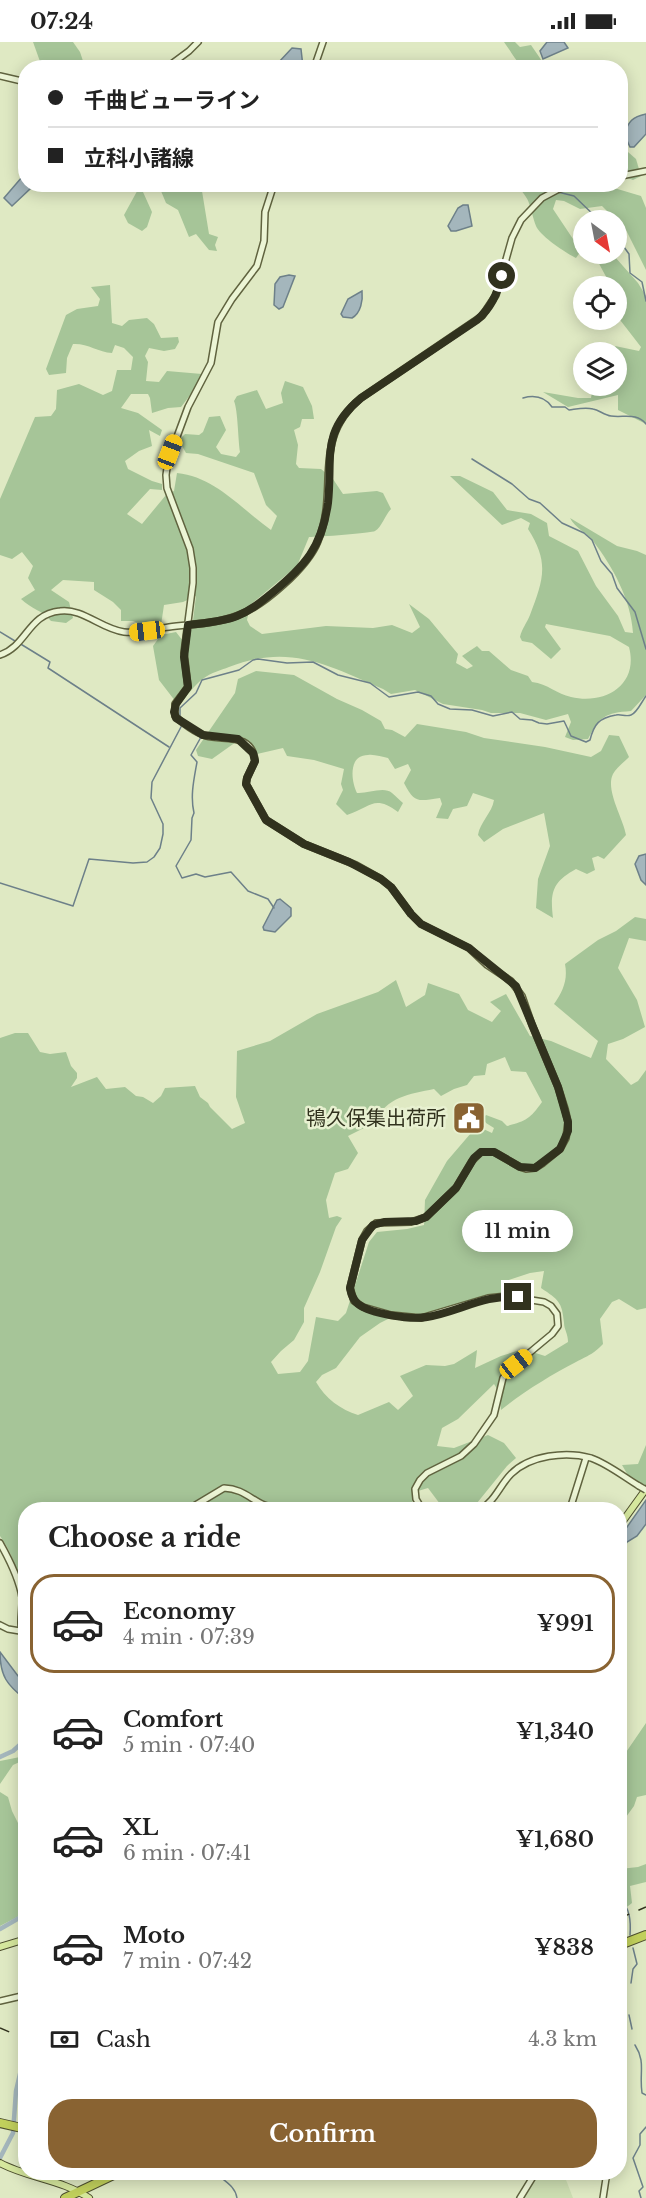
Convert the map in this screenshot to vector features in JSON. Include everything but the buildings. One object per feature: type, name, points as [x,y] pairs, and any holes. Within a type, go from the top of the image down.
[{"type":"highway","points":[[627,1942],[646,1935]]},
{"type":"highway","points":[[0,2123],[18,2127]]},
{"type":"highway","points":[[65,2198],[104,2180]]},
{"type":"main road","points":[[177,60],[198,42]]},
{"type":"main road","points":[[317,60],[323,42]]},
{"type":"main road","points":[[0,76],[18,80]]},
{"type":"main road","points":[[628,175],[646,171]]},
{"type":"main road","points":[[271,192],[265,212],[264,241],[257,266],[218,322],[211,363],[188,407],[168,461],[167,488],[192,556],[194,583],[184,657],[188,687],[176,704],[174,712],[176,718],[203,735],[234,738],[250,749],[255,761],[246,784],[266,820],[304,844],[349,862],[381,879],[391,887],[421,924],[469,948],[511,981],[522,996],[568,1122],[566,1138],[560,1149],[540,1165],[523,1168],[494,1152],[481,1152],[474,1158],[456,1188],[426,1217],[416,1221],[376,1223],[367,1231],[362,1240],[350,1292],[354,1301],[363,1307],[391,1315],[421,1318],[488,1298],[507,1296],[544,1302],[551,1306],[557,1314],[558,1326],[552,1334],[503,1378],[494,1415],[474,1444],[461,1456],[427,1473],[420,1480],[415,1489],[418,1502]]},
{"type":"main road","points":[[0,655],[18,643],[40,617],[61,611],[80,614],[107,627],[126,632],[216,621],[239,615],[261,602],[302,567],[316,547],[324,525],[330,443],[345,414],[361,398],[469,326],[486,312],[496,295],[512,238],[521,220],[542,198],[553,192]]},
{"type":"main road","points":[[489,1502],[511,1474],[528,1463],[561,1455],[600,1462],[644,1488],[627,1514]]},
{"type":"main road","points":[[572,1502],[586,1458]]},
{"type":"main road","points":[[201,1502],[224,1488],[241,1490],[257,1502]]},
{"type":"main road","points":[[0,1543],[18,1586]]},
{"type":"main road","points":[[0,1625],[18,1631]]},
{"type":"main road","points":[[0,1947],[18,1941]]},
{"type":"main road","points":[[0,2001],[18,1997]]},
{"type":"main road","points":[[1,2163],[18,2169]]},
{"type":"main road","points":[[47,2180],[89,2198]]},
{"type":"main road","points":[[520,2198],[531,2180]]},
{"type":"main road","points":[[603,2198],[606,2180]]},
{"type":"green space","points":[[33,42],[73,42],[83,60],[39,60]]},
{"type":"green space","points":[[504,42],[515,42],[520,47],[531,45],[541,60],[516,60]]},
{"type":"green space","points":[[628,152],[636,159],[641,176],[633,180],[628,178]]},
{"type":"green space","points":[[137,192],[143,192],[152,212],[147,227],[142,231],[128,223],[124,215]]},
{"type":"green space","points":[[161,192],[202,192],[209,234],[218,237],[215,245],[217,251],[209,250],[196,234],[189,237],[178,210],[166,203]]},
{"type":"green space","points":[[522,192],[628,192],[641,196],[646,208],[646,270],[627,232],[627,210],[606,210],[602,206],[580,209],[564,201],[556,200],[553,209],[573,239],[573,256],[538,230],[529,204]]},
{"type":"green space","points":[[599,264],[621,264],[646,296],[646,424],[618,410],[618,396],[627,396],[627,348],[639,351],[641,347],[627,329],[627,276],[606,276]]},
{"type":"green space","points":[[110,285],[112,323],[122,326],[129,320],[147,318],[154,324],[161,338],[178,337],[179,342],[175,349],[164,351],[149,348],[145,356],[148,362],[146,381],[159,382],[167,371],[202,374],[198,385],[181,407],[152,413],[148,394],[131,394],[121,408],[138,413],[162,430],[160,436],[149,430],[152,446],[139,451],[125,461],[128,469],[162,484],[162,490],[150,489],[127,514],[142,524],[166,495],[174,491],[177,473],[191,476],[216,487],[271,530],[277,516],[266,505],[254,473],[198,454],[186,453],[181,444],[181,438],[185,434],[199,435],[203,432],[209,417],[220,416],[226,430],[216,447],[221,454],[236,457],[240,452],[234,401],[237,396],[257,390],[266,409],[283,403],[281,393],[285,381],[303,387],[312,406],[314,419],[302,419],[300,427],[294,430],[298,445],[296,464],[299,468],[321,469],[333,479],[343,494],[377,491],[383,493],[391,509],[375,531],[309,537],[297,566],[250,605],[247,620],[250,626],[262,634],[326,626],[373,628],[392,625],[412,633],[420,627],[409,604],[429,619],[458,654],[456,663],[467,669],[473,666],[462,656],[477,646],[482,651],[489,651],[511,670],[528,676],[532,682],[566,696],[596,698],[617,689],[629,672],[631,660],[629,647],[610,636],[546,624],[545,627],[561,649],[551,659],[532,643],[522,641],[520,637],[535,603],[542,572],[539,552],[528,529],[530,523],[521,518],[502,525],[450,476],[460,476],[493,492],[507,510],[531,514],[547,523],[549,536],[578,551],[596,586],[618,616],[625,632],[633,633],[632,621],[620,584],[593,541],[570,518],[617,546],[646,555],[646,695],[631,711],[604,717],[588,739],[573,740],[565,737],[571,722],[568,714],[546,720],[520,713],[491,713],[443,704],[415,690],[391,694],[344,672],[308,660],[271,657],[251,660],[204,678],[179,706],[159,680],[153,646],[161,635],[176,632],[183,641],[192,629],[196,596],[183,602],[164,605],[161,625],[121,621],[121,610],[94,590],[94,582],[63,580],[51,590],[69,602],[73,618],[66,623],[51,621],[21,599],[35,590],[28,578],[33,566],[22,552],[12,559],[0,555],[0,499],[35,417],[51,416],[56,409],[57,390],[79,384],[103,395],[112,391],[117,370],[131,370],[133,357],[124,348],[115,345],[112,353],[78,344],[73,344],[67,358],[66,373],[49,375],[46,369],[66,315],[77,309],[98,306],[100,299],[91,287]]},
{"type":"green space","points":[[543,392],[578,398],[591,398],[591,396],[614,396],[568,407]]},
{"type":"green space","points":[[256,671],[294,675],[381,721],[385,729],[405,737],[417,724],[591,757],[601,751],[609,735],[619,736],[629,757],[613,774],[611,788],[626,835],[604,859],[598,856],[592,858],[595,870],[587,874],[576,869],[557,884],[552,902],[553,918],[536,908],[538,879],[550,846],[544,813],[503,829],[484,842],[478,835],[494,800],[473,793],[467,806],[453,809],[448,819],[436,818],[442,804],[440,798],[418,800],[411,795],[404,783],[411,770],[408,764],[395,769],[388,758],[370,755],[357,759],[353,769],[353,782],[357,793],[389,791],[403,803],[398,812],[378,803],[347,815],[336,804],[343,790],[341,784],[344,769],[314,760],[287,756],[283,748],[257,754],[243,737],[212,759],[198,756],[196,750],[235,693],[238,679]]},
{"type":"green space","points":[[635,917],[646,919],[646,941],[629,938],[618,968],[637,1000],[645,1027],[608,1044],[606,1059],[631,1085],[638,1081],[646,1070],[646,1308],[637,1310],[619,1299],[612,1302],[600,1319],[603,1344],[593,1353],[537,1384],[501,1410],[499,1392],[494,1384],[458,1419],[442,1428],[437,1446],[454,1448],[488,1435],[504,1443],[516,1458],[478,1502],[438,1502],[428,1488],[418,1491],[416,1499],[412,1502],[18,1502],[18,1574],[0,1536],[0,1038],[15,1033],[28,1033],[40,1052],[50,1054],[66,1052],[71,1066],[77,1073],[77,1078],[71,1087],[97,1077],[106,1089],[125,1087],[136,1096],[153,1103],[161,1096],[165,1088],[195,1086],[200,1097],[232,1129],[245,1123],[236,1097],[237,1051],[270,1041],[317,1014],[378,992],[396,980],[406,1007],[425,995],[428,983],[459,994],[468,1010],[492,1022],[501,1011],[490,1002],[506,994],[530,1036],[551,1041],[591,1058],[598,1041],[554,1004],[564,985],[565,964],[598,940],[616,931]],"holes":[[[505,1057],[511,1071],[526,1072],[542,1102],[534,1112],[519,1123],[507,1126],[502,1121],[486,1115],[483,1118],[494,1128],[492,1133],[477,1126],[447,1161],[425,1200],[424,1225],[377,1232],[369,1242],[346,1313],[338,1321],[316,1317],[308,1361],[300,1372],[278,1374],[271,1362],[294,1340],[304,1322],[304,1308],[336,1227],[342,1218],[337,1216],[329,1218],[326,1200],[335,1173],[348,1169],[358,1153],[348,1136],[376,1122],[385,1107],[399,1098],[434,1089],[441,1096],[467,1085],[474,1076],[485,1075],[487,1064]],[[544,1271],[541,1288],[556,1299],[561,1306],[568,1342],[545,1356],[523,1349],[475,1368],[477,1350],[454,1364],[426,1365],[400,1376],[413,1396],[398,1410],[389,1402],[358,1415],[334,1403],[316,1382],[322,1375],[336,1368],[360,1337],[398,1314],[420,1316],[502,1294],[506,1281]]]},
{"type":"green space","points":[[646,1445],[646,1485],[644,1487],[629,1477],[622,1465],[638,1464]]},
{"type":"green space","points":[[646,1723],[646,1795],[637,1797],[627,1816],[627,1751]]},
{"type":"green space","points":[[18,1757],[18,1763],[13,1765],[0,1784],[0,1761]]},
{"type":"green space","points":[[0,1792],[8,1797],[18,1823],[18,1917],[0,1926]]},
{"type":"green space","points":[[646,1864],[646,1882],[630,1886],[632,1903],[627,1907],[627,1868]]},
{"type":"green space","points":[[536,2180],[566,2180],[573,2198],[524,2198]]},
{"type":"shaded area","points":[[547,42],[564,42],[568,48],[543,59],[540,51]]},
{"type":"shaded area","points":[[292,48],[301,49],[302,60],[281,60]]},
{"type":"shaded area","points":[[646,114],[646,134],[634,147],[630,147],[628,126],[637,117]]},
{"type":"shaded area","points":[[18,182],[18,192],[27,192],[12,206],[4,198]]},
{"type":"shaded area","points":[[468,205],[472,226],[451,231],[448,226],[458,208]]},
{"type":"shaded area","points":[[295,276],[283,307],[279,309],[274,305],[275,284],[280,277]]},
{"type":"shaded area","points":[[362,291],[362,302],[358,313],[352,318],[343,317],[341,314],[348,299]]},
{"type":"shaded area","points":[[646,854],[646,885],[641,880],[635,864],[639,856]]},
{"type":"shaded area","points":[[280,899],[291,908],[291,916],[275,932],[264,930],[263,927],[277,900]]},
{"type":"shaded area","points":[[646,1500],[646,1524],[637,1536],[627,1542],[627,1527]]},
{"type":"shaded area","points":[[0,1652],[18,1676],[18,1693],[6,1679],[1,1667]]},
{"type":"waterway","points":[[558,192],[574,196],[589,210]]},
{"type":"waterway","points":[[627,251],[630,273],[642,282],[646,301]]},
{"type":"waterway","points":[[523,398],[539,398],[552,407],[565,407],[569,410],[590,408],[606,415],[634,417],[646,424]]},
{"type":"waterway","points":[[472,459],[512,484],[529,499],[540,503],[562,523],[584,533],[592,540],[601,561],[612,574],[617,588],[635,612],[646,649]]},
{"type":"waterway","points":[[0,632],[15,641]]},
{"type":"waterway","points":[[19,643],[50,662],[48,668],[169,747]]},
{"type":"waterway","points":[[180,718],[180,708],[196,693],[202,680],[239,670],[258,659],[287,663],[313,662],[338,675],[370,683],[389,697],[418,692],[431,696],[438,704],[450,709],[472,710],[493,716],[512,712],[520,719],[547,724],[564,721],[571,736],[586,742],[590,740],[593,730],[601,720],[616,715],[633,714],[646,696]]},
{"type":"waterway","points":[[0,883],[73,906],[89,859],[133,863],[147,862],[154,857],[160,848],[163,824],[151,798],[152,782],[182,725]]},
{"type":"waterway","points":[[197,735],[201,737],[191,755],[197,762],[192,800],[194,813],[191,840],[176,866],[182,878],[196,874],[205,877],[231,872],[248,891],[268,899],[274,908]]},
{"type":"waterway","points":[[0,1757],[18,1746]]},
{"type":"waterway","points":[[627,1909],[630,1935]]},
{"type":"waterway","points":[[0,1929],[18,1919]]},
{"type":"waterway","points":[[631,1983],[633,1969],[637,1964],[633,1948]]},
{"type":"waterway","points":[[629,2015],[632,2029]]},
{"type":"waterway","points":[[635,2045],[641,2062],[642,2093],[646,2095]]},
{"type":"waterway","points":[[0,2158],[13,2133],[18,2082]]},
{"type":"waterway","points":[[641,2198],[639,2191],[643,2187],[633,2158],[640,2145],[640,2134],[646,2127]]},
{"type":"waterway","points":[[224,2180],[231,2186],[237,2198]]},
{"type":"railway","points":[[627,1915],[646,1907]]},
{"type":"railway","points":[[0,2028],[18,2036]]},
{"type":"place","name":"鴇久保集出荷所","points":[[469,1118]]},
{"type":"route","points":[[502,276],[494,299],[486,312],[477,320],[351,406],[339,422],[330,443],[327,506],[324,525],[313,552],[294,575],[248,610],[233,617],[188,625],[184,646],[188,687],[176,704],[174,712],[178,719],[203,735],[238,739],[250,749],[255,761],[246,784],[266,820],[304,844],[356,865],[381,879],[391,887],[421,924],[469,948],[516,986],[524,1000],[531,1025],[550,1066],[565,1109],[568,1131],[560,1149],[547,1160],[530,1169],[520,1167],[498,1153],[481,1152],[474,1158],[456,1188],[426,1217],[402,1223],[380,1222],[370,1228],[362,1240],[350,1288],[354,1301],[359,1305],[391,1315],[412,1318],[436,1315],[488,1298],[518,1297]]}]
